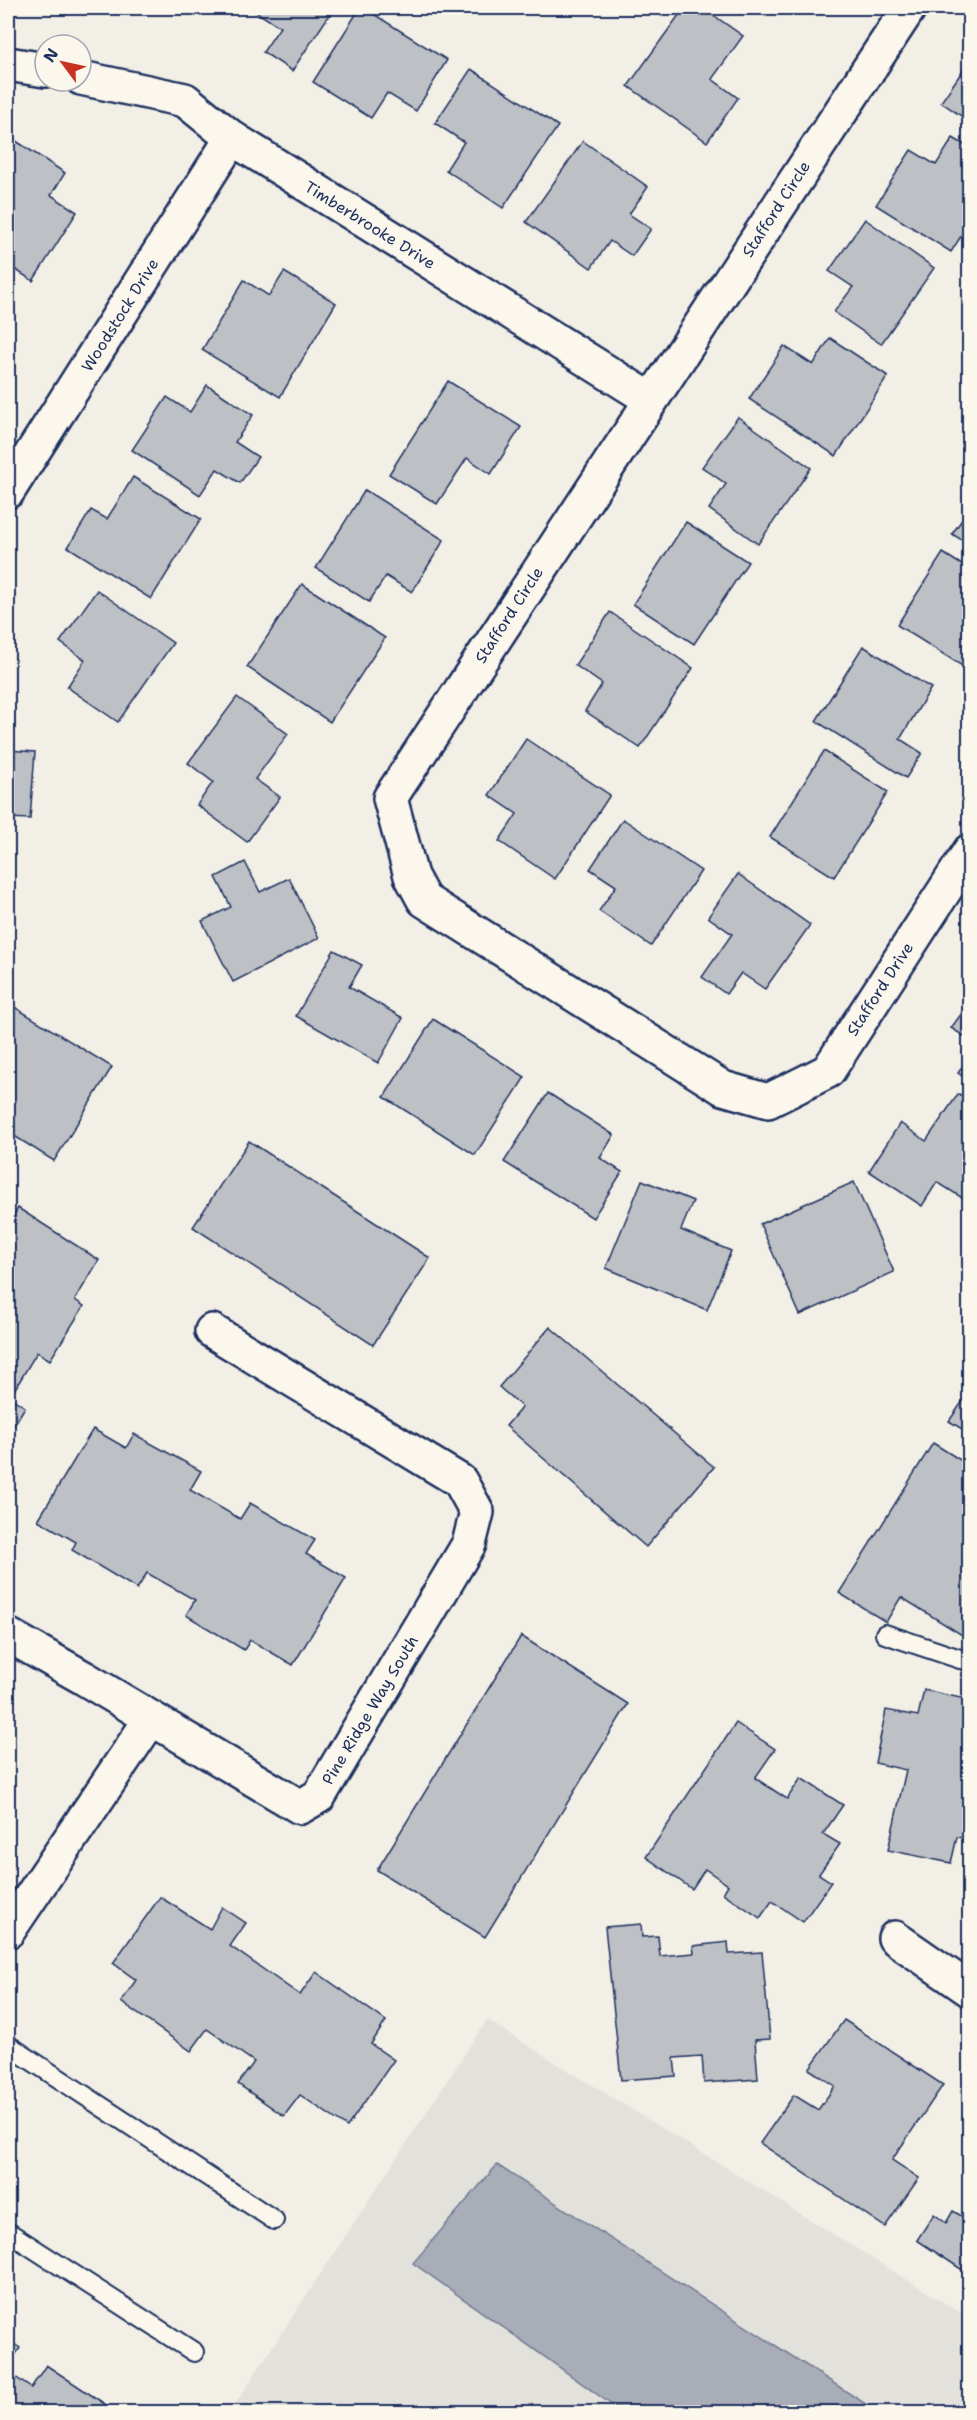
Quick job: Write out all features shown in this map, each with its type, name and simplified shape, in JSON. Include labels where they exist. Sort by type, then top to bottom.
[{"type":"street","name":"Stafford Circle","points":[[768,1101],[723,1088],[424,900],[411,876],[390,798],[909,8]]},
{"type":"street","points":[[8,64],[33,68]]},
{"type":"street","name":"Timberbrooke Drive","points":[[93,81],[185,100],[232,138],[650,399]]},
{"type":"street","name":"Woodstock Drive","points":[[8,491],[232,138]]},
{"type":"street","name":"Stafford Drive","points":[[768,1101],[828,1071],[969,851]]},
{"type":"street","name":"Pine Ridge Way South","points":[[151,1719],[300,1807],[319,1796],[469,1544],[477,1512],[460,1481],[212,1331]]},
{"type":"street","points":[[8,1635],[151,1719],[8,1931]]},
{"type":"street","points":[[895,1938],[969,1990]]},
{"type":"lane","points":[[885,1634],[969,1660]]},
{"type":"lane","points":[[8,2044],[274,2220]]},
{"type":"lane","points":[[8,2232],[194,2352]]},
{"type":"shaded area","points":[[487,2020],[969,2318],[969,2412],[878,2412],[497,2165],[413,2263],[622,2412],[230,2412]]},
{"type":"shaded area","points":[[497,2165],[878,2412],[622,2412],[413,2263]]},
{"type":"building","points":[[250,8],[334,8],[292,71],[263,52],[280,27]]},
{"type":"building","points":[[360,8],[364,8],[447,60],[416,111],[387,93],[371,118],[313,82]]},
{"type":"building","points":[[684,8],[703,8],[743,36],[712,79],[738,98],[707,142],[628,86]]},
{"type":"building","points":[[970,60],[970,122],[941,102]]},
{"type":"building","points":[[471,69],[558,126],[503,208],[446,170],[464,142],[435,123]]},
{"type":"building","points":[[953,138],[970,148],[970,222],[951,252],[876,205],[911,150],[936,165]]},
{"type":"building","points":[[13,139],[65,173],[51,195],[77,212],[33,281],[8,265],[8,146]]},
{"type":"building","points":[[583,141],[648,187],[629,214],[651,229],[632,256],[610,241],[591,268],[526,222]]},
{"type":"building","points":[[865,219],[934,268],[881,344],[834,312],[853,287],[829,271]]},
{"type":"building","points":[[284,272],[336,303],[280,397],[202,350],[244,280],[269,296]]},
{"type":"building","points":[[830,338],[888,376],[836,456],[749,399],[784,346],[813,365]]},
{"type":"building","points":[[448,381],[521,427],[491,474],[467,458],[437,504],[389,474]]},
{"type":"building","points":[[207,385],[253,415],[235,442],[258,457],[240,483],[217,469],[200,495],[132,450],[167,397],[190,412]]},
{"type":"building","points":[[738,417],[811,468],[758,544],[709,509],[726,484],[702,467]]},
{"type":"building","points":[[133,477],[201,519],[151,599],[68,547],[91,510],[107,519]]},
{"type":"building","points":[[365,490],[444,540],[412,592],[386,576],[369,602],[316,568]]},
{"type":"building","points":[[970,508],[970,545],[952,534]]},
{"type":"building","points":[[686,522],[748,562],[694,644],[633,604]]},
{"type":"building","points":[[943,553],[970,570],[970,671],[897,625]]},
{"type":"building","points":[[302,584],[385,638],[330,722],[247,667]]},
{"type":"building","points":[[97,590],[173,643],[118,722],[67,687],[85,660],[60,642]]},
{"type":"building","points":[[610,612],[693,668],[640,748],[585,711],[602,684],[575,665]]},
{"type":"building","points":[[863,646],[931,688],[900,739],[922,753],[906,778],[816,721]]},
{"type":"building","points":[[237,697],[288,734],[255,779],[280,797],[247,842],[197,805],[213,782],[188,763]]},
{"type":"building","points":[[526,739],[610,795],[555,879],[499,841],[517,814],[489,795]]},
{"type":"building","points":[[8,750],[35,752],[30,819],[8,818]]},
{"type":"building","points":[[824,751],[888,792],[834,877],[770,837]]},
{"type":"building","points":[[623,819],[701,871],[651,946],[599,911],[616,886],[590,869]]},
{"type":"building","points":[[245,862],[260,892],[289,878],[319,938],[233,982],[202,921],[231,907],[216,877]]},
{"type":"building","points":[[738,874],[810,925],[765,989],[741,973],[726,994],[702,977],[732,934],[708,917]]},
{"type":"building","points":[[334,950],[362,965],[349,987],[403,1018],[378,1063],[296,1016]]},
{"type":"building","points":[[970,1002],[970,1040],[951,1028]]},
{"type":"building","points":[[8,1003],[112,1067],[54,1161],[8,1132]]},
{"type":"building","points":[[433,1019],[525,1077],[475,1155],[384,1097]]},
{"type":"building","points":[[970,1055],[970,1081],[958,1073]]},
{"type":"building","points":[[548,1093],[614,1135],[600,1158],[622,1172],[593,1218],[504,1162]]},
{"type":"building","points":[[958,1094],[970,1102],[970,1190],[964,1199],[937,1182],[922,1206],[869,1171],[900,1123],[926,1141]]},
{"type":"building","points":[[249,1141],[430,1258],[373,1345],[193,1227]]},
{"type":"building","points":[[642,1180],[693,1201],[681,1230],[731,1251],[707,1310],[606,1268]]},
{"type":"building","points":[[854,1182],[894,1272],[800,1315],[760,1224]]},
{"type":"building","points":[[18,1208],[99,1260],[75,1300],[84,1306],[50,1360],[37,1352],[10,1397],[25,1407],[8,1435],[8,1225]]},
{"type":"building","points":[[550,1327],[714,1467],[646,1547],[506,1426],[522,1407],[499,1387]]},
{"type":"building","points":[[970,1391],[970,1434],[949,1421]]},
{"type":"building","points":[[93,1429],[126,1448],[134,1434],[201,1471],[190,1490],[240,1519],[250,1503],[315,1540],[306,1554],[346,1578],[293,1665],[250,1640],[244,1650],[186,1615],[195,1600],[147,1573],[137,1589],[72,1550],[76,1542],[38,1520]]},
{"type":"building","points":[[933,1443],[970,1466],[970,1489],[964,1497],[970,1501],[970,1640],[901,1597],[886,1622],[839,1593]]},
{"type":"building","points":[[521,1636],[628,1704],[485,1937],[377,1870]]},
{"type":"building","points":[[924,1690],[970,1700],[970,1839],[957,1837],[951,1863],[888,1850],[906,1770],[875,1763],[886,1710],[918,1716]]},
{"type":"building","points":[[736,1723],[775,1749],[755,1778],[787,1799],[801,1778],[843,1805],[823,1834],[840,1844],[819,1874],[831,1882],[803,1922],[772,1901],[760,1918],[723,1893],[728,1885],[705,1869],[692,1889],[646,1857]]},
{"type":"building","points":[[160,1897],[210,1929],[222,1907],[246,1923],[230,1946],[300,1995],[316,1972],[386,2021],[371,2044],[394,2060],[347,2127],[300,2095],[284,2116],[238,2084],[254,2062],[207,2029],[191,2051],[121,2002],[136,1980],[113,1963]]},
{"type":"building","points":[[641,1924],[642,1937],[658,1936],[660,1956],[694,1953],[693,1946],[728,1942],[729,1954],[762,1952],[770,2039],[755,2040],[758,2079],[704,2083],[702,2056],[674,2058],[676,2076],[621,2080],[605,1927]]},
{"type":"building","points":[[844,2020],[943,2085],[892,2160],[919,2178],[885,2227],[760,2143],[794,2095],[818,2110],[835,2086],[809,2069]]},
{"type":"building","points":[[953,2211],[970,2221],[970,2275],[917,2240],[934,2214],[946,2223]]},
{"type":"building","points":[[8,2340],[20,2348],[8,2367]]},
{"type":"building","points":[[46,2365],[117,2412],[8,2412],[8,2372],[31,2388]]}]
